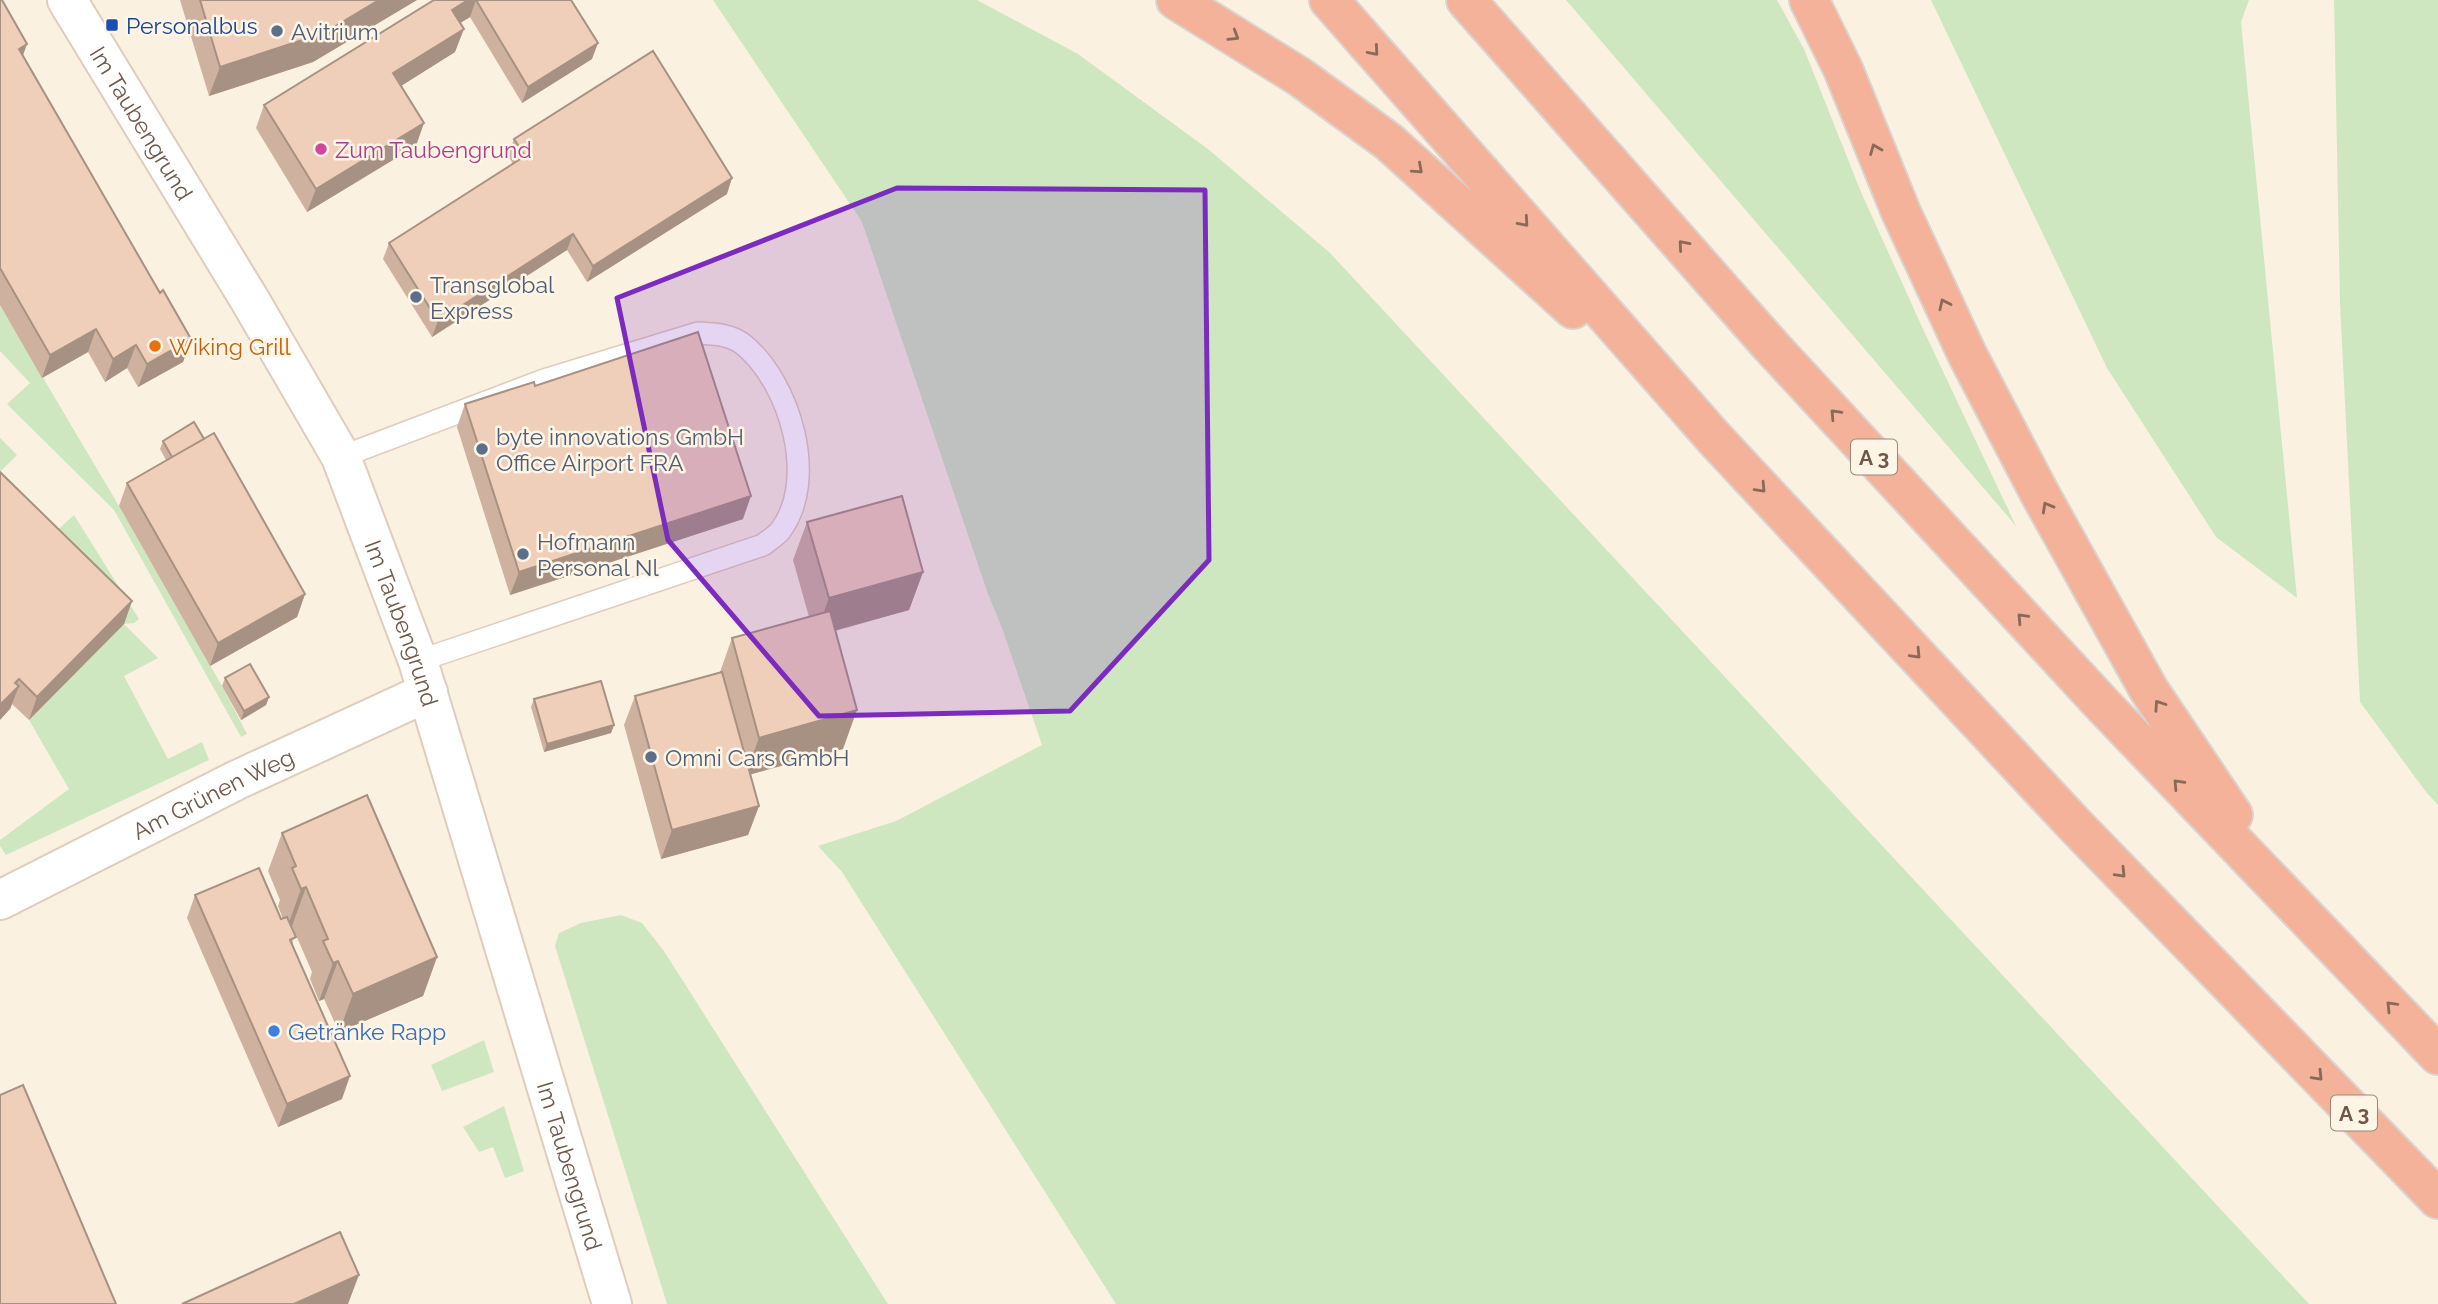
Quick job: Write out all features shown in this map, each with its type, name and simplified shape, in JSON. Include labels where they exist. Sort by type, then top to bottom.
[{"type":"highway","name":"A 3","points":[[1176,0],[1300,78],[1389,142],[1714,438]]},
{"type":"highway","name":"A 3","points":[[1329,0],[1714,438],[2074,824],[2438,1199]]},
{"type":"highway","name":"A 3","points":[[1466,0],[1770,345],[2101,703],[2438,1055]]},
{"type":"highway","points":[[1809,0],[1843,69],[1901,212],[1966,354],[2040,494],[2149,691],[2292,904]]},
{"type":"street","name":"Im Taubengrund","points":[[67,0],[251,302],[341,457],[423,677],[612,1304]]},
{"type":"street","name":"Am Grünen Weg","points":[[0,900],[237,780],[423,677]]},
{"type":"lane","points":[[341,457],[544,380],[698,333],[722,334],[743,344],[767,370],[789,414],[799,472],[796,497],[779,533],[764,545],[423,677]]},
{"type":"highlighted area","points":[[897,188],[1205,190],[1209,560],[1070,711],[819,716],[668,540],[617,298]]},
{"type":"green space","points":[[713,0],[977,0],[1078,54],[1208,149],[1330,253],[2309,1304],[1116,1304],[842,872],[818,846],[896,821],[1042,745],[862,222]]},
{"type":"green space","points":[[1566,0],[1777,0],[1804,49],[1861,192],[2016,526]]},
{"type":"green space","points":[[1931,0],[2249,0],[2241,22],[2297,598],[2216,537],[2107,368]]},
{"type":"green space","points":[[2334,0],[2438,0],[2438,805],[2360,702],[2340,304]]},
{"type":"green space","points":[[0,305],[119,506],[247,734],[241,737],[114,510],[7,404],[30,383],[0,351]]},
{"type":"green space","points":[[0,438],[17,455],[0,472]]},
{"type":"green space","points":[[74,515],[139,619],[134,623],[124,624],[158,658],[124,676],[168,759],[202,742],[209,760],[6,855],[0,846],[0,840],[69,789],[29,720],[123,624],[42,544]]},
{"type":"green space","points":[[621,915],[642,923],[664,951],[888,1304],[667,1304],[555,946],[559,933],[581,923]]},
{"type":"green space","points":[[484,1040],[494,1072],[442,1091],[431,1065]]},
{"type":"green space","points":[[504,1106],[524,1171],[505,1178],[493,1147],[479,1152],[463,1127]]},
{"type":"building","points":[[0,0],[27,44],[19,49],[160,293],[163,290],[191,339],[147,364],[136,345],[113,359],[96,329],[50,355],[0,268]]},
{"type":"building","points":[[200,0],[379,0],[324,33],[220,67]]},
{"type":"building","points":[[434,0],[468,0],[452,10],[464,29],[393,73],[424,123],[316,189],[264,105]]},
{"type":"building","points":[[476,0],[571,0],[598,43],[528,87]]},
{"type":"building","points":[[653,51],[732,178],[593,266],[573,234],[438,321],[389,243],[525,156],[514,139]]},
{"type":"building","points":[[698,332],[751,496],[519,572],[465,404],[534,382],[535,386]]},
{"type":"building","points":[[194,422],[204,439],[172,457],[163,441]]},
{"type":"building","points":[[214,433],[305,594],[218,643],[127,483]]},
{"type":"building","points":[[0,472],[132,601],[37,697],[19,679],[15,683],[19,686],[0,705]]},
{"type":"building","points":[[902,496],[923,572],[829,598],[807,522]]},
{"type":"building","points":[[830,611],[857,710],[759,738],[732,638]]},
{"type":"building","points":[[250,664],[269,697],[244,711],[225,678]]},
{"type":"building","points":[[722,672],[759,806],[672,830],[635,696]]},
{"type":"building","points":[[601,681],[614,725],[547,744],[534,699]]},
{"type":"building","points":[[367,795],[437,957],[353,994],[338,961],[333,963],[323,941],[328,939],[306,887],[301,889],[292,868],[296,866],[282,833]]},
{"type":"building","name":"Getränke Rapp","points":[[259,868],[281,919],[287,917],[296,937],[290,940],[350,1076],[287,1104],[195,895]]},
{"type":"building","points":[[23,1085],[116,1304],[0,1304],[0,1095]]},
{"type":"building","points":[[340,1232],[359,1275],[294,1304],[182,1304]]},
{"type":"place","name":"Personalbus","points":[[112,25]]},
{"type":"place","name":"Avitrium","points":[[277,31]]},
{"type":"place","name":"Zum Taubengrund","points":[[321,149]]},
{"type":"place","name":"Transglobal Express","points":[[416,297]]},
{"type":"place","name":"Wiking Grill","points":[[155,346]]},
{"type":"place","name":"byte innovations GmbH Office Airport FRA","points":[[482,449]]},
{"type":"place","name":"Hofmann Personal Nl","points":[[523,554]]},
{"type":"place","name":"Omni Cars GmbH","points":[[651,757]]},
{"type":"place","name":"Getränke Rapp","points":[[274,1031]]}]
